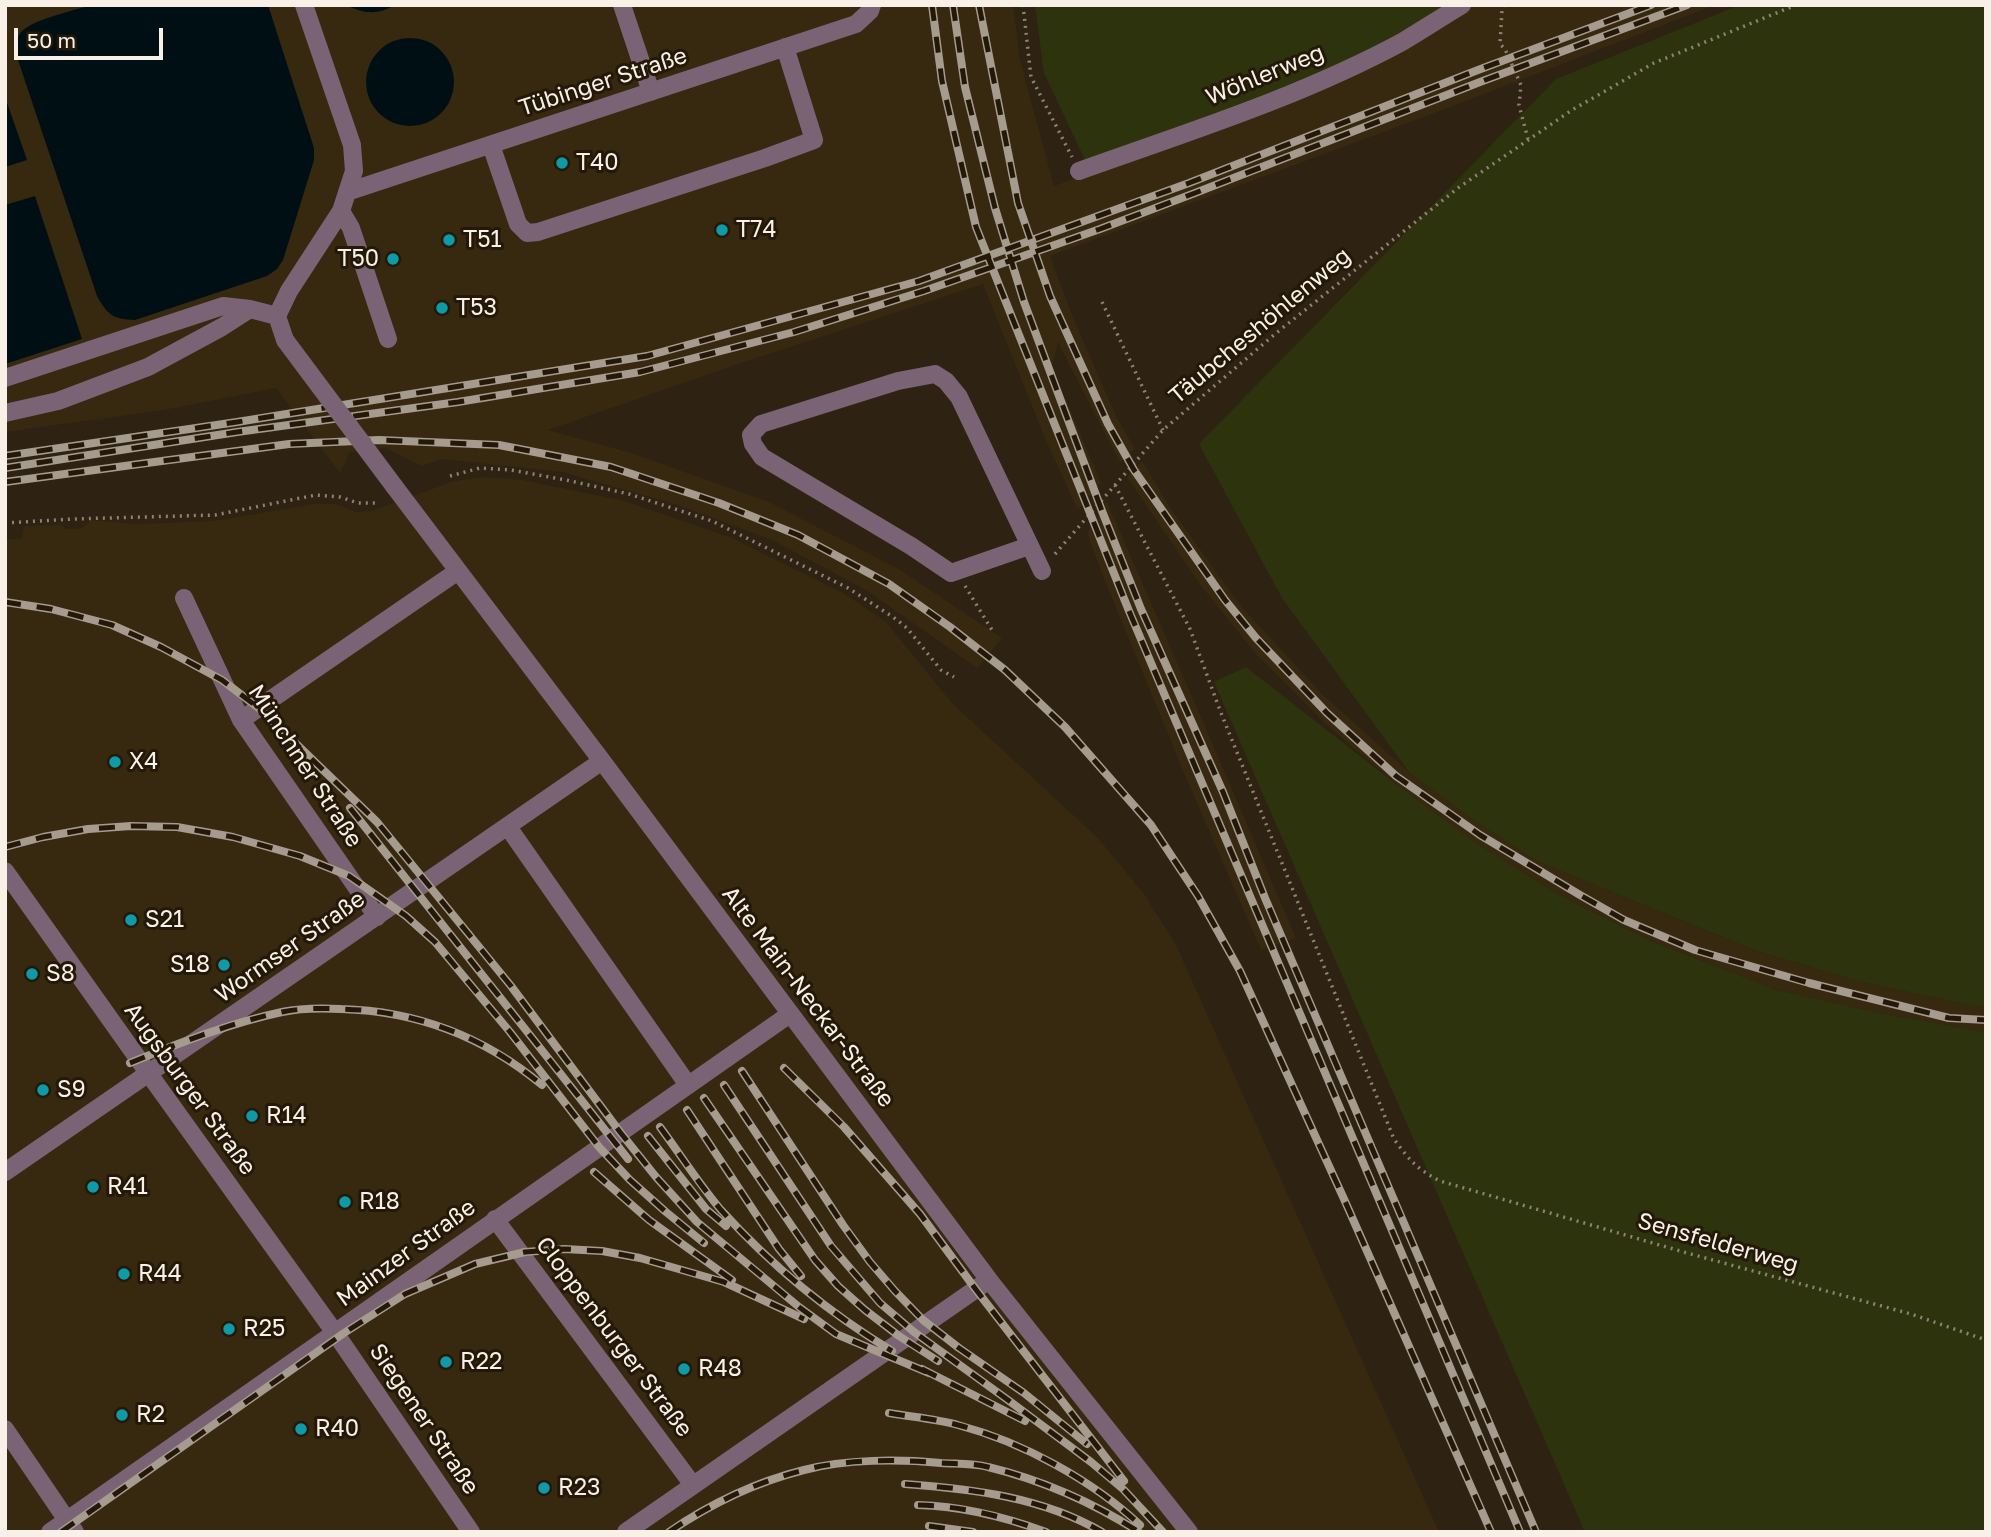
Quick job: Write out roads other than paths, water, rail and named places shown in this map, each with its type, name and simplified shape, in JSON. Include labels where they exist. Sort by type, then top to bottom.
[{"type":"street","points":[[5,378],[223,306],[277,316],[289,291],[341,211],[354,170],[352,145],[304,5]]},
{"type":"street","points":[[622,5],[651,92]]},
{"type":"street","name":"Wöhlerweg","points":[[1079,171],[1314,84],[1402,42],[1461,5]]},
{"type":"street","name":"Tübinger Straße","points":[[347,192],[856,24],[871,8]]},
{"type":"street","points":[[491,145],[518,224],[527,233],[538,232],[765,158],[814,140],[785,47]]},
{"type":"street","points":[[341,211],[351,228],[388,339]]},
{"type":"street","points":[[5,412],[58,401],[148,367],[250,309]]},
{"type":"street","name":"Alte Main-Neckar-Straße","points":[[277,316],[285,340],[989,1280],[1189,1532]]},
{"type":"street","points":[[1029,546],[951,573],[762,457],[753,444],[751,435],[761,425],[898,381],[935,374],[946,381],[959,397],[1042,571]]},
{"type":"street","points":[[241,720],[458,571]]},
{"type":"street","name":"Münchner Straße","points":[[184,598],[241,720],[377,917]]},
{"type":"street","name":"Wormser Straße","points":[[5,1172],[602,761]]},
{"type":"street","points":[[508,827],[688,1085]]},
{"type":"street","name":"Augsburger Straße","points":[[5,871],[336,1334]]},
{"type":"street","name":"Mainzer Straße","points":[[50,1532],[71,1526],[495,1219],[790,1014]]},
{"type":"street","name":"Cloppenburger Straße","points":[[495,1219],[693,1485]]},
{"type":"street","points":[[626,1532],[989,1280]]},
{"type":"street","name":"Siegener Straße","points":[[336,1334],[471,1532]]},
{"type":"street","points":[[5,1429],[71,1526]]},
{"type":"railway","points":[[932,5],[942,81],[976,227],[1129,611],[1520,1532]]},
{"type":"railway","points":[[953,5],[965,87],[995,208],[1024,302],[1102,511],[1141,609],[1223,792],[1265,898],[1536,1532]]},
{"type":"railway","points":[[979,5],[1018,203],[1050,296],[1108,424],[1134,470],[1225,600],[1256,638],[1327,713],[1396,776],[1480,835],[1624,920],[1695,950],[1809,983],[1949,1018],[1986,1020]]},
{"type":"railway","points":[[5,456],[237,422],[647,356],[919,281],[1189,183],[1651,5]]},
{"type":"railway","points":[[5,468],[237,432],[458,402],[640,372],[794,332],[924,291],[1100,229],[1687,5]]},
{"type":"railway","points":[[5,482],[289,444],[379,440],[499,445],[611,467],[719,503],[798,535],[889,584],[950,627],[1005,670],[1065,727],[1151,825],[1198,896],[1240,971],[1491,1532]]},
{"type":"railway","points":[[5,602],[51,609],[112,625],[161,647],[222,680],[260,709],[377,822],[511,986],[620,1132],[697,1222],[799,1307],[836,1334],[929,1373]]},
{"type":"railway","points":[[350,808],[628,1159]]},
{"type":"railway","points":[[5,847],[88,829],[177,827],[233,837],[300,856],[349,876],[406,916],[435,942],[510,1032],[599,1147],[630,1180],[704,1243]]},
{"type":"railway","points":[[130,1063],[205,1034],[282,1012],[319,1008],[341,1009],[396,1015],[448,1029],[496,1053],[542,1085]]},
{"type":"railway","points":[[784,1068],[844,1127],[920,1214],[1124,1481]]},
{"type":"railway","points":[[742,1071],[843,1225],[895,1291],[923,1320],[1024,1393],[1087,1444]]},
{"type":"railway","points":[[724,1085],[831,1246],[880,1303],[914,1332],[1091,1462],[1123,1489],[1163,1532]]},
{"type":"railway","points":[[704,1098],[815,1260],[838,1286],[899,1336],[938,1361]]},
{"type":"railway","points":[[687,1110],[779,1249],[801,1276]]},
{"type":"railway","points":[[660,1127],[713,1200],[740,1230],[801,1287],[892,1351]]},
{"type":"railway","points":[[648,1136],[706,1209],[726,1226]]},
{"type":"railway","points":[[594,1172],[649,1220],[732,1280]]},
{"type":"railway","points":[[61,1532],[344,1333],[405,1294],[475,1264],[525,1252],[564,1249],[602,1251],[640,1258],[724,1282],[804,1319]]},
{"type":"railway","points":[[922,1369],[1025,1421]]},
{"type":"railway","points":[[889,1413],[958,1425],[1007,1441],[1078,1478],[1140,1525]]},
{"type":"railway","points":[[669,1532],[734,1495],[786,1475],[820,1466],[890,1461],[976,1465],[1008,1472],[1066,1493],[1139,1532]]},
{"type":"railway","points":[[905,1484],[981,1492],[1031,1503],[1055,1510],[1102,1532]]},
{"type":"railway","points":[[918,1505],[984,1513],[1046,1532]]},
{"type":"railway","points":[[929,1526],[973,1532]]},
{"type":"place","name":"T40","points":[[562,163]]},
{"type":"place","name":"T74","points":[[722,230]]},
{"type":"place","name":"T51","points":[[449,240]]},
{"type":"place","name":"T50","points":[[393,259]]},
{"type":"place","name":"T53","points":[[442,308]]},
{"type":"place","name":"X4","points":[[115,762]]},
{"type":"place","name":"S21","points":[[131,920]]},
{"type":"place","name":"S18","points":[[224,965]]},
{"type":"place","name":"S8","points":[[32,974]]},
{"type":"place","name":"S9","points":[[43,1090]]},
{"type":"place","name":"R14","points":[[252,1116]]},
{"type":"place","name":"R41","points":[[93,1187]]},
{"type":"place","name":"R18","points":[[345,1202]]},
{"type":"place","name":"R44","points":[[124,1274]]},
{"type":"place","name":"R25","points":[[229,1329]]},
{"type":"place","name":"R22","points":[[446,1362]]},
{"type":"place","name":"R48","points":[[684,1369]]},
{"type":"place","name":"R2","points":[[122,1415]]},
{"type":"place","name":"R40","points":[[301,1429]]},
{"type":"place","name":"R23","points":[[544,1488]]}]
